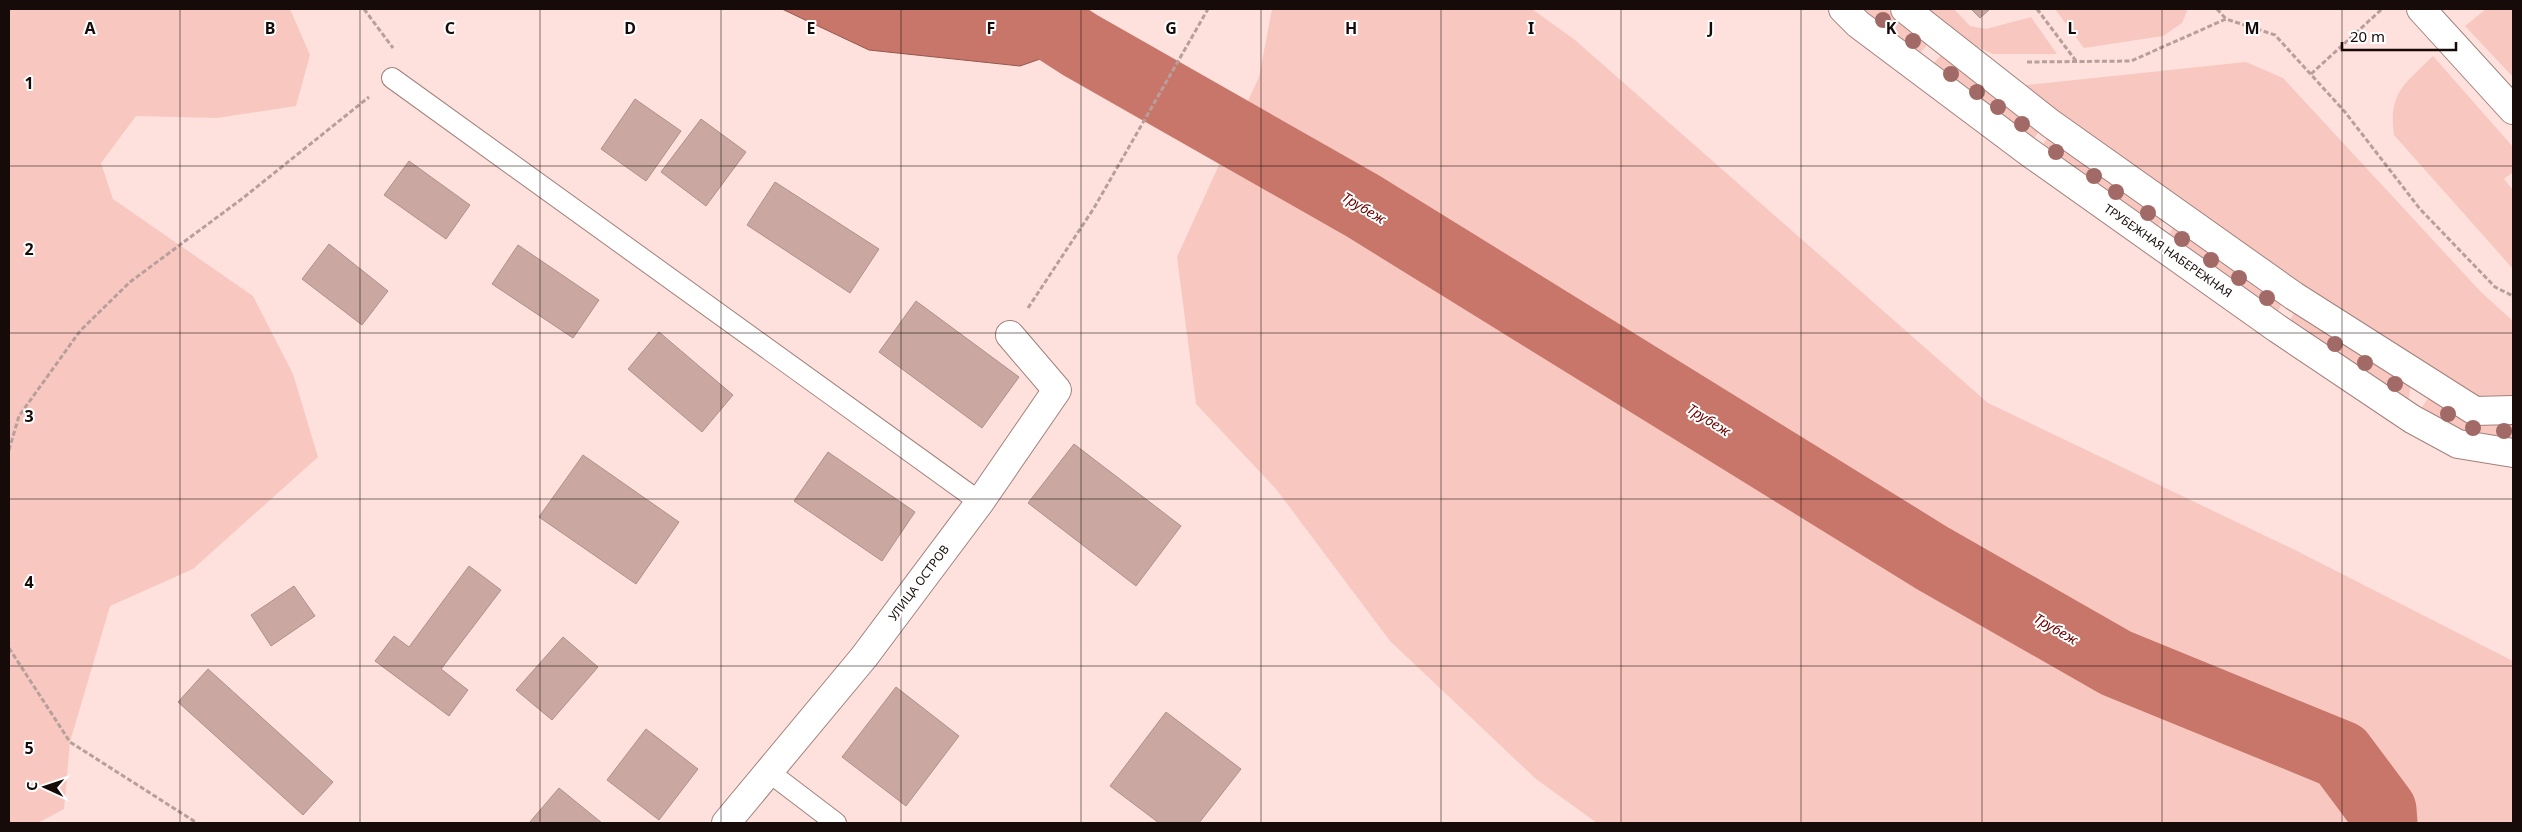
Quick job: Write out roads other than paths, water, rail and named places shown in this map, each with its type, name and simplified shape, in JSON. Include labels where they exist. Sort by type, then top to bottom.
[{"type":"street","name":"ТРУБЕЖНАЯ НАБЕРЕЖНАЯ","points":[[1843,9],[1858,24],[2030,153],[2278,329],[2412,418],[2458,444],[2513,453]]},
{"type":"street","points":[[1905,9],[2050,123],[2294,296],[2475,411],[2513,410]]},
{"type":"street","points":[[2421,9],[2513,110]]},
{"type":"street","name":"УЛИЦА ОСТРОВ","points":[[726,823],[864,657],[980,502],[1056,390],[1010,335]]},
{"type":"lane","points":[[392,78],[980,502]]},
{"type":"lane","points":[[769,772],[836,823]]},
{"type":"waterway","name":"Трубеж","points":[[1024,9],[1080,45],[1363,206],[1932,558],[2116,663],[2341,755],[2382,810],[2383,823]]}]
